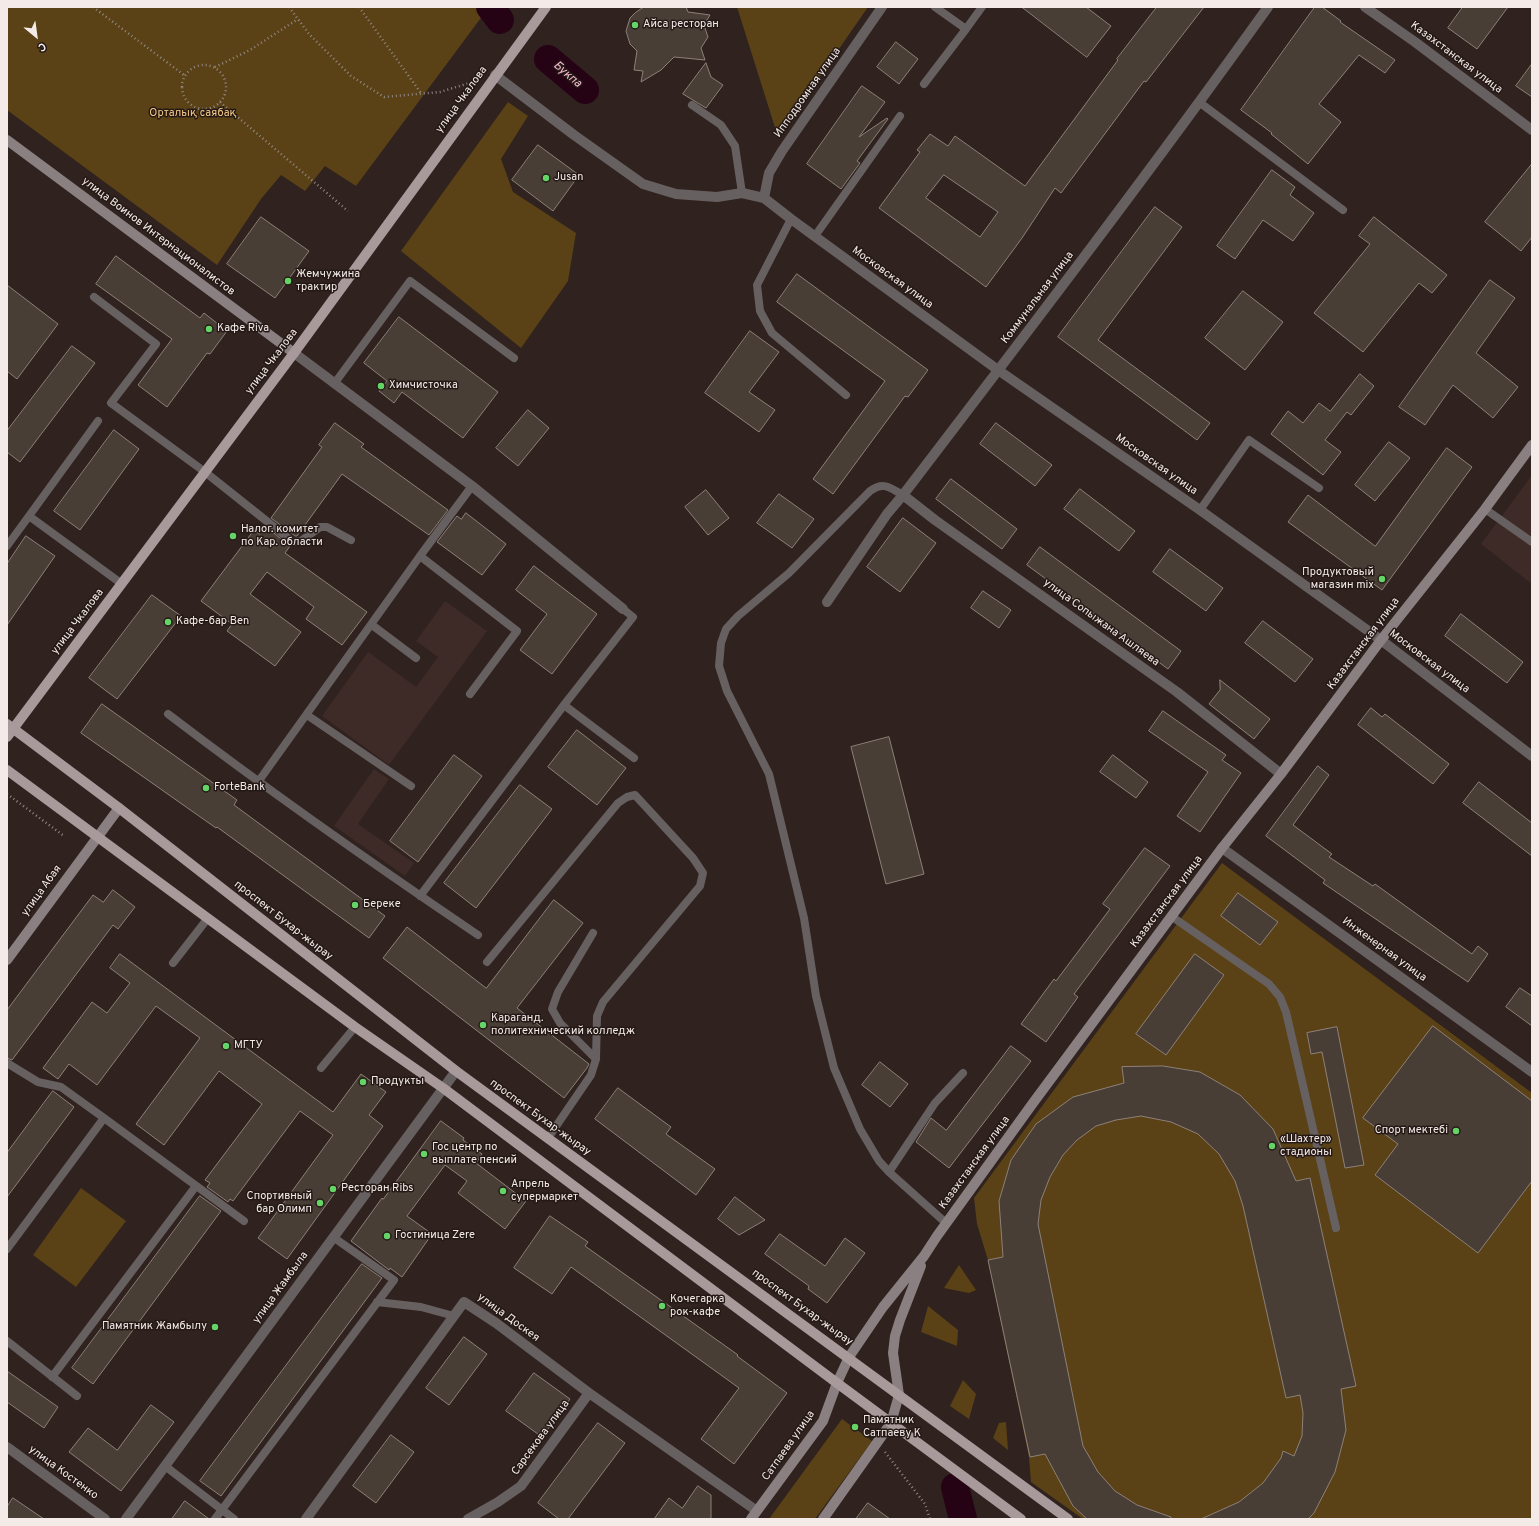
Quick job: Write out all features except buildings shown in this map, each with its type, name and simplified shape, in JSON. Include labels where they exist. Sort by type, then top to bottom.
[{"type":"main road","name":"улица Чкалова","points":[[9,730],[122,584],[294,353],[494,75],[546,7]]},
{"type":"main road","name":"улица Воинов Интернационалистов","points":[[7,140],[294,353]]},
{"type":"main road","name":"Казахстанская улица","points":[[837,1383],[848,1357],[883,1307],[924,1256],[946,1223],[1171,916],[1222,848],[1281,774],[1381,640],[1485,509],[1532,445]]},
{"type":"main road","name":"проспект Бухар-жырау","points":[[9,730],[119,808],[456,1071],[1068,1519]]},
{"type":"main road","points":[[7,770],[355,1027],[443,1088],[1021,1519]]},
{"type":"main road","name":"улица Абая","points":[[7,960],[119,808]]},
{"type":"main road","points":[[823,1519],[891,1423],[899,1395],[893,1353],[896,1336],[900,1320],[924,1256]]},
{"type":"main road","name":"Сатпаева улица","points":[[754,1515],[823,1421],[837,1383]]},
{"type":"street","name":"Ипподромная улица","points":[[764,198],[770,174],[782,151],[882,7]]},
{"type":"street","name":"Коммунальная улица","points":[[827,602],[887,514],[998,370],[1199,102],[1268,7]]},
{"type":"street","name":"Казахстанская улица","points":[[1365,7],[1415,42],[1532,130]]},
{"type":"street","points":[[494,75],[643,184],[676,194],[717,197],[742,193],[764,198]]},
{"type":"street","name":"Московская улица","points":[[764,198],[998,370],[1200,510],[1381,640],[1532,756]]},
{"type":"street","points":[[294,353],[472,486],[623,609]]},
{"type":"street","name":"улица Сопыжана Ашляева","points":[[903,495],[935,520],[1177,692],[1281,774]]},
{"type":"street","name":"Инженерная улица","points":[[1222,848],[1532,1072]]},
{"type":"street","name":"улица Жамбыла","points":[[126,1519],[456,1071]]},
{"type":"street","name":"улица Доскея","points":[[306,1519],[464,1302],[496,1323],[754,1515]]},
{"type":"street","name":"Сарсекова улица","points":[[468,1519],[498,1502],[521,1486],[589,1393]]},
{"type":"street","name":"улица Костенко","points":[[7,1447],[105,1519]]},
{"type":"lane","points":[[935,7],[966,29]]},
{"type":"lane","points":[[924,84],[982,7]]},
{"type":"lane","points":[[1199,102],[1343,210]]},
{"type":"lane","points":[[692,105],[721,125],[735,146],[742,193]]},
{"type":"lane","points":[[814,236],[900,116]]},
{"type":"lane","points":[[791,219],[757,285],[760,311],[772,333],[846,395]]},
{"type":"lane","points":[[334,384],[410,281],[514,358]]},
{"type":"lane","points":[[94,297],[156,344],[111,403],[205,472],[294,542],[301,542],[320,527],[327,527],[351,540]]},
{"type":"lane","points":[[7,546],[98,421]]},
{"type":"lane","points":[[1200,510],[1249,440],[1319,488]]},
{"type":"lane","points":[[903,495],[885,485],[877,486],[870,490],[789,573],[738,616],[726,630],[721,643],[719,666],[727,691],[769,774],[804,918],[816,996],[834,1068],[860,1129],[879,1161],[889,1172],[946,1223]]},
{"type":"lane","points":[[258,782],[472,486]]},
{"type":"lane","points":[[1485,509],[1532,542]]},
{"type":"lane","points":[[29,516],[122,584]]},
{"type":"lane","points":[[420,556],[517,631],[470,694]]},
{"type":"lane","points":[[420,896],[564,705],[634,617],[623,609]]},
{"type":"lane","points":[[372,624],[416,658]]},
{"type":"lane","points":[[564,705],[634,758]]},
{"type":"lane","points":[[168,714],[258,782],[478,935]]},
{"type":"lane","points":[[307,715],[411,786]]},
{"type":"lane","points":[[487,962],[618,803],[627,797],[635,795],[692,858],[703,873],[700,886],[603,1002],[597,1016],[596,1059],[591,1075],[548,1138]]},
{"type":"lane","points":[[1171,916],[1269,984],[1280,997],[1286,1012],[1336,1228]]},
{"type":"lane","points":[[173,963],[208,918]]},
{"type":"lane","points":[[593,933],[558,992],[552,1009],[560,1022],[596,1059]]},
{"type":"lane","points":[[322,1068],[355,1027]]},
{"type":"lane","points":[[7,1064],[38,1082],[61,1087],[244,1221]]},
{"type":"lane","points":[[889,1172],[935,1102],[963,1073]]},
{"type":"lane","points":[[7,1249],[104,1118]]},
{"type":"lane","points":[[52,1377],[196,1186]]},
{"type":"lane","points":[[215,1519],[394,1280],[334,1236]]},
{"type":"lane","points":[[378,1302],[421,1307],[454,1316]]},
{"type":"lane","points":[[7,1341],[77,1396]]},
{"type":"lane","points":[[165,1466],[234,1519]]},
{"type":"path","points":[[93,7],[184,75]]},
{"type":"path","points":[[289,7],[309,34],[351,76],[384,97],[440,92],[494,75]]},
{"type":"path","points":[[359,7],[421,93]]},
{"type":"path","points":[[216,67],[250,50],[298,19]]},
{"type":"path","points":[[204,64],[216,67],[224,76],[227,87],[223,99],[215,107],[203,110],[192,106],[184,98],[181,86],[184,75],[192,67],[204,64]]},
{"type":"path","points":[[220,102],[348,211]]},
{"type":"path","points":[[7,794],[64,836]]},
{"type":"path","points":[[878,1442],[925,1504],[930,1519]]},
{"type":"shaded area","points":[[1532,475],[1532,584],[1481,544]]},
{"type":"shaded area","points":[[445,601],[487,631],[389,765],[322,716],[368,652],[416,687],[438,657],[416,641]]},
{"type":"shaded area","points":[[374,769],[389,779],[358,824],[414,863],[405,876],[334,826]]},
{"type":"green space","name":"Орталық саябақ","points":[[7,7],[489,7],[356,186],[325,166],[305,191],[281,175],[261,199],[217,265],[7,110]]},
{"type":"green space","points":[[737,7],[868,7],[778,137]]},
{"type":"green space","points":[[508,102],[528,116],[501,159],[513,192],[576,233],[568,281],[521,348],[401,251]]},
{"type":"green space","name":"«Шахтер» стадионы","points":[[1222,863],[1532,1093],[1532,1519],[1083,1519],[1031,1482],[1029,1457],[988,1260],[977,1224],[974,1198]]},
{"type":"green space","points":[[81,1188],[126,1221],[76,1287],[33,1255]]},
{"type":"green space","points":[[959,1265],[976,1290],[969,1293],[944,1288]]},
{"type":"green space","points":[[928,1306],[958,1330],[957,1346],[921,1332]]},
{"type":"green space","points":[[963,1380],[976,1394],[969,1419],[950,1406]]},
{"type":"green space","points":[[842,1419],[872,1441],[815,1519],[769,1519]]},
{"type":"green space","points":[[1006,1422],[1008,1450],[993,1438],[999,1423]]},
{"type":"waterway","name":"Букпа","points":[[490,7],[500,20]]},
{"type":"waterway","name":"Букпа","points":[[548,59],[585,90]]},
{"type":"waterway","points":[[955,1487],[963,1519]]},
{"type":"place","name":"Айса ресторан","points":[[635,25]]},
{"type":"place","name":"Jusan","points":[[546,178]]},
{"type":"place","name":"Жемчужина трактир","points":[[288,281]]},
{"type":"place","name":"Кафе Riva","points":[[209,329]]},
{"type":"place","name":"Химчисточка","points":[[381,386]]},
{"type":"place","name":"Налог. комитет по Кар. области","points":[[233,536]]},
{"type":"place","name":"Продуктовый магазин mix","points":[[1382,579]]},
{"type":"place","name":"Кафе-бар Ben","points":[[168,622]]},
{"type":"place","name":"ForteBank","points":[[206,788]]},
{"type":"place","name":"Береке","points":[[355,905]]},
{"type":"place","name":"Караганд. политехнический колледж","points":[[483,1025]]},
{"type":"place","name":"МГТУ","points":[[226,1046]]},
{"type":"place","name":"Продукты","points":[[363,1082]]},
{"type":"place","name":"Спорт мектебі","points":[[1456,1131]]},
{"type":"place","name":"«Шахтер» стадионы","points":[[1272,1146]]},
{"type":"place","name":"Гос центр по выплате пенсий","points":[[424,1154]]},
{"type":"place","name":"Ресторан Ribs","points":[[333,1189]]},
{"type":"place","name":"Апрель супермаркет","points":[[503,1191]]},
{"type":"place","name":"Спортивный бар Олимп","points":[[320,1203]]},
{"type":"place","name":"Гостиница Zere","points":[[387,1236]]},
{"type":"place","name":"Кочегарка рок-кафе","points":[[662,1306]]},
{"type":"place","name":"Памятник Жамбылу","points":[[215,1327]]},
{"type":"place","name":"Памятник Сатпаеву К","points":[[855,1427]]}]
